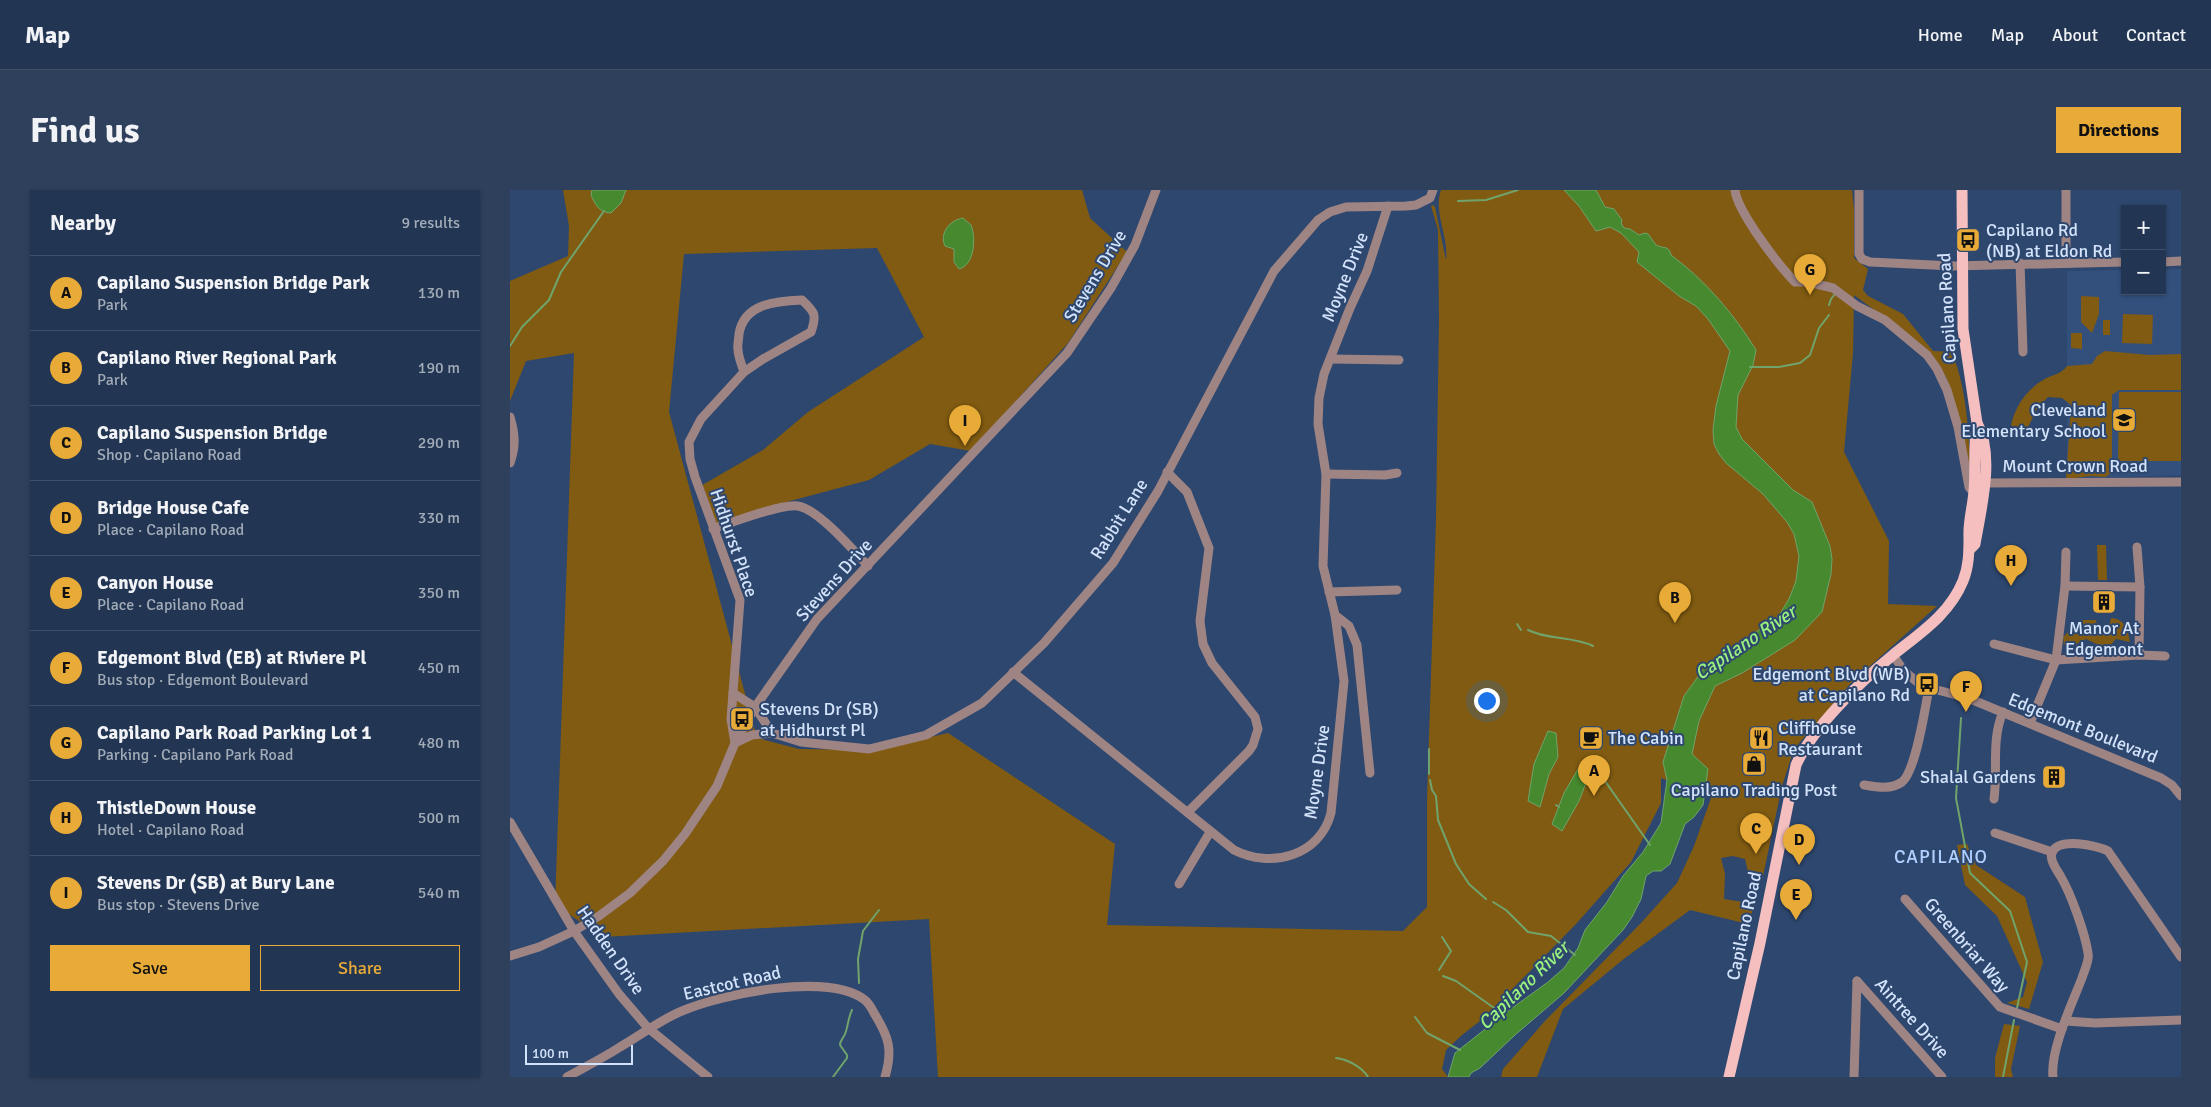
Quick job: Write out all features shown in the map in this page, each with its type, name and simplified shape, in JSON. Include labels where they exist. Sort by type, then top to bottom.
[{"type":"main road","name":"Capilano Road","points":[[1729,1077],[1760,943],[1796,765],[1802,753],[1824,724],[1864,680],[1935,622],[1949,606],[1962,582],[1970,549],[1968,536],[1974,493],[1977,423],[1965,352],[1962,190]]},
{"type":"main road","name":"Capilano Road","points":[[1970,549],[1975,544],[1985,483],[1982,433],[1977,423]]},
{"type":"main road","points":[[1975,451],[1981,465],[1980,476],[1985,483]]},
{"type":"main road","points":[[1974,493],[1977,504],[1974,523],[1977,531]]},
{"type":"street","name":"Stevens Drive","points":[[510,956],[540,947],[574,931],[630,893],[663,861],[685,834],[717,786],[735,743],[755,706],[817,619],[1067,353],[1111,288],[1135,245],[1156,190]]},
{"type":"street","name":"Rabbit Lane","points":[[772,733],[801,742],[870,749],[926,735],[982,703],[1044,643],[1113,563],[1167,472],[1274,271],[1318,220],[1330,212],[1346,207],[1416,205],[1430,198],[1433,190]]},
{"type":"street","points":[[1735,190],[1740,207],[1772,256],[1795,282],[1808,282],[1833,288],[1857,306],[1885,320],[1927,355],[1937,369],[1947,390],[1958,427],[1969,487],[1974,493]]},
{"type":"street","points":[[1858,190],[1858,254],[1862,259],[1876,263],[1962,266],[2020,263],[2121,262]]},
{"type":"street","points":[[2066,190],[2066,263]]},
{"type":"street","name":"Moyne Drive","points":[[1013,672],[1147,782],[1188,812],[1210,832],[1243,855],[1268,860],[1298,853],[1314,843],[1325,830],[1331,814],[1344,681],[1335,615],[1323,566],[1326,474],[1320,435],[1319,408],[1324,374],[1367,271],[1388,206]]},
{"type":"street","points":[[2166,262],[2181,261]]},
{"type":"street","points":[[2020,263],[2023,352]]},
{"type":"street","name":"Hidhurst Place","points":[[735,743],[731,719],[740,600],[694,477],[690,459],[690,442],[701,419],[744,372],[810,332],[815,320],[813,310],[802,300],[781,300],[760,306],[747,316],[741,326],[737,348],[744,372]]},
{"type":"street","points":[[1330,359],[1399,360]]},
{"type":"street","points":[[510,417],[514,432],[515,448],[510,463]]},
{"type":"street","points":[[1167,472],[1187,492],[1209,548],[1200,621],[1203,644],[1212,663],[1255,716],[1258,729],[1249,751],[1188,812]]},
{"type":"street","points":[[1326,474],[1385,475],[1397,473]]},
{"type":"street","name":"Mount Crown Road","points":[[1974,493],[1985,483],[2181,482]]},
{"type":"street","points":[[713,529],[770,510],[798,505],[814,512],[868,566]]},
{"type":"street","points":[[2137,547],[2140,587],[2139,655]]},
{"type":"street","points":[[2030,723],[2056,660],[2065,586],[2066,552]]},
{"type":"street","points":[[2065,586],[2140,587]]},
{"type":"street","points":[[1329,592],[1397,590]]},
{"type":"street","name":"Moyne Drive","points":[[1335,615],[1349,626],[1356,645],[1370,774]]},
{"type":"street","points":[[1994,644],[2056,660],[2139,655],[2165,656]]},
{"type":"street","name":"Edgemont Boulevard","points":[[1893,655],[1912,679],[1929,688],[1968,698],[2161,778],[2172,785],[2181,796]]},
{"type":"street","points":[[1864,785],[1888,787],[1902,782],[1911,771],[1929,688]]},
{"type":"street","points":[[734,693],[755,706],[772,733],[752,735],[735,743]]},
{"type":"street","points":[[1994,799],[1996,734],[2003,712]]},
{"type":"street","name":"Hadden Drive","points":[[510,822],[574,931],[618,994],[648,1028],[708,1077]]},
{"type":"street","points":[[1179,884],[1210,832]]},
{"type":"street","points":[[1995,832],[2054,849],[2064,844],[2096,845],[2108,850],[2181,957]]},
{"type":"street","points":[[2054,849],[2051,859],[2068,888],[2089,954],[2054,1060],[2054,1077]]},
{"type":"street","name":"Greenbriar Way","points":[[1906,899],[2000,1008],[2064,1025],[2181,1020]]},
{"type":"street","name":"Aintree Drive","points":[[1854,1077],[1857,981],[1942,1077]]},
{"type":"street","name":"Eastcot Road","points":[[567,1077],[621,1047],[648,1028],[683,1010],[715,1000],[778,987],[804,986],[845,990],[866,1001],[883,1028],[891,1057],[885,1077]]},
{"type":"shaded area","points":[[563,190],[1082,190],[1090,218],[1127,252],[1068,343],[971,451],[930,444],[869,480],[760,509],[715,526],[697,488],[763,450],[808,412],[924,337],[877,248],[684,254],[669,412],[757,738],[799,749],[875,750],[948,733],[1115,844],[1107,925],[1403,931],[1427,907],[1427,799],[1436,519],[1439,319],[1438,230],[1431,206],[1435,207],[1446,260],[1439,207],[1441,190],[1852,190],[1854,258],[1868,269],[1863,290],[1868,296],[1903,314],[1933,351],[1952,352],[1964,394],[1968,424],[1970,468],[1952,393],[1946,377],[1939,367],[1888,320],[1854,295],[1853,353],[1844,452],[1889,541],[1888,604],[1937,606],[1851,683],[1794,749],[1782,786],[1763,876],[1748,872],[1745,859],[1733,856],[1721,858],[1725,874],[1724,899],[1755,904],[1748,924],[1690,910],[1625,958],[1563,1009],[1537,1077],[1501,1077],[1503,1069],[1544,1022],[1641,923],[1677,883],[1694,846],[1711,798],[1661,778],[1661,803],[1631,862],[1576,924],[1484,1018],[1446,1050],[1442,1069],[1448,1077],[938,1077],[929,919],[603,937],[555,905],[574,353],[526,361],[510,401],[510,281],[568,256],[569,226]]},
{"type":"shaded area","name":"Cleveland Elementary School","points":[[2181,269],[2181,475],[2067,479],[2067,271],[2121,270],[2121,295],[2166,295],[2166,270]]},
{"type":"shaded area","points":[[2081,296],[2099,297],[2099,314],[2092,333],[2081,322]]},
{"type":"shaded area","points":[[2123,314],[2153,315],[2152,344],[2122,343]]},
{"type":"shaded area","points":[[2103,320],[2110,320],[2110,335],[2103,335]]},
{"type":"shaded area","points":[[2071,333],[2082,333],[2082,349],[2071,348]]},
{"type":"shaded area","points":[[2105,351],[2150,355],[2181,354],[2181,390],[2119,390],[2112,395],[2112,473],[2105,477],[2091,476],[2066,479],[2071,405],[2062,398],[2048,397],[2037,409],[2026,431],[2018,431],[2011,425],[2013,418],[2018,405],[2037,384],[2062,371],[2067,366],[2092,364],[2097,356]]},
{"type":"shaded area","points":[[2119,392],[2181,392],[2181,461],[2118,461]]},
{"type":"shaded area","points":[[2097,545],[2106,545],[2107,580],[2098,580]]},
{"type":"shaded area","points":[[2111,618],[2120,620],[2123,623],[2127,629],[2130,642],[2116,639],[2107,649],[2086,639],[2070,647],[2064,645],[2063,637],[2081,620],[2096,620],[2097,626],[2109,628]]},
{"type":"shaded area","points":[[1967,844],[1976,865],[2025,897],[2043,962],[2029,1009],[2007,1003],[2023,997],[2027,982],[1997,916],[1965,885],[1957,845]]},
{"type":"shaded area","points":[[2004,1024],[2020,1026],[2011,1069],[2013,1077],[1995,1077],[1995,1058]]},
{"type":"water","points":[[592,190],[626,190],[621,203],[611,213],[598,208],[591,195]]},
{"type":"water","name":"Capilano River","points":[[1564,190],[1596,190],[1605,207],[1614,209],[1622,220],[1621,223],[1624,228],[1630,229],[1639,235],[1648,234],[1656,245],[1667,248],[1671,255],[1696,275],[1718,298],[1747,337],[1756,350],[1753,365],[1738,395],[1736,427],[1742,439],[1793,490],[1812,502],[1830,546],[1832,559],[1831,574],[1822,612],[1795,640],[1742,673],[1715,686],[1699,721],[1692,754],[1708,769],[1703,805],[1694,817],[1685,824],[1670,864],[1661,871],[1653,871],[1646,876],[1641,899],[1623,930],[1564,993],[1480,1068],[1471,1073],[1469,1077],[1448,1077],[1455,1053],[1564,968],[1578,948],[1585,930],[1607,902],[1623,876],[1643,852],[1661,823],[1667,780],[1663,762],[1684,696],[1705,667],[1778,617],[1789,599],[1796,581],[1799,556],[1794,534],[1787,522],[1763,494],[1726,463],[1714,444],[1713,430],[1716,406],[1730,351],[1708,319],[1696,306],[1679,296],[1637,262],[1639,252],[1621,233],[1610,227],[1596,231],[1579,206]]},
{"type":"water","points":[[963,218],[971,225],[974,243],[968,262],[959,269],[954,262],[954,249],[945,246],[943,236],[950,224]]},
{"type":"water","points":[[1548,731],[1556,733],[1558,757],[1549,774],[1540,807],[1528,801],[1534,764]]},
{"type":"water","points":[[1581,764],[1591,770],[1579,801],[1562,831],[1552,824],[1564,793]]},
{"type":"waterway","points":[[1458,201],[1486,200],[1518,190]]},
{"type":"waterway","points":[[510,346],[522,327],[549,300],[561,272],[604,211]]},
{"type":"waterway","points":[[1829,305],[1835,294]]},
{"type":"waterway","points":[[1750,367],[1779,367],[1800,363],[1810,355],[1819,328],[1829,315]]},
{"type":"waterway","points":[[1517,624],[1521,630]]},
{"type":"waterway","points":[[1528,630],[1593,646]]},
{"type":"waterway","points":[[1961,718],[1956,798],[1970,873],[2010,911],[2027,962],[2017,1008]]},
{"type":"waterway","points":[[1429,749],[1429,774]]},
{"type":"waterway","points":[[1430,780],[1432,790],[1436,796],[1438,820],[1456,864],[1469,884],[1486,899]]},
{"type":"waterway","points":[[1587,780],[1592,781]]},
{"type":"waterway","points":[[1600,781],[1605,781],[1650,845]]},
{"type":"waterway","name":"Capilano River","points":[[1493,902],[1506,910],[1528,932],[1551,936],[1575,955]]},
{"type":"waterway","points":[[859,983],[858,959],[863,931],[879,910]]},
{"type":"waterway","points":[[1439,970],[1451,951],[1442,937]]},
{"type":"waterway","name":"Capilano River","points":[[1443,976],[1456,981],[1504,1015]]},
{"type":"waterway","points":[[833,1077],[847,1058],[840,1043],[846,1031],[852,1010]]},
{"type":"waterway","points":[[1415,1017],[1427,1033],[1460,1050]]},
{"type":"waterway","points":[[2003,1077],[2014,1020]]},
{"type":"waterway","points":[[1336,1058],[1354,1064],[1368,1077]]},
{"type":"place","name":"Capilano Rd (NB) at Eldon Rd","points":[[1968,240]]},
{"type":"place","name":"Capilano Park Road Parking Lot 1","points":[[1810,295]]},
{"type":"place","name":"Cleveland Elementary School","points":[[2124,420]]},
{"type":"place","name":"Stevens Dr (SB) at Bury Lane","points":[[965,446]]},
{"type":"place","name":"ThistleDown House","points":[[2011,586]]},
{"type":"place","name":"Manor At Edgemont","points":[[2104,602]]},
{"type":"place","name":"Capilano River Regional Park","points":[[1675,623]]},
{"type":"place","name":"Edgemont Blvd (WB) at Capilano Rd","points":[[1927,684]]},
{"type":"place","name":"Edgemont Blvd (EB) at Riviere Pl","points":[[1966,712]]},
{"type":"place","name":"Stevens Dr (SB) at Hidhurst Pl","points":[[742,719]]},
{"type":"place","name":"The Cabin","points":[[1591,738]]},
{"type":"place","name":"Cliffhouse Restaurant","points":[[1761,738]]},
{"type":"place","name":"Capilano Trading Post","points":[[1754,764]]},
{"type":"place","name":"Shalal Gardens","points":[[2054,777]]},
{"type":"place","name":"Capilano Suspension Bridge Park","points":[[1594,796]]},
{"type":"place","name":"Capilano Suspension Bridge","points":[[1756,854]]},
{"type":"place","name":"Bridge House Cafe","points":[[1799,865]]},
{"type":"place","name":"Canyon House","points":[[1796,920]]},
{"type":"district","name":"CAPILANO","points":[[1941,856]]}]
